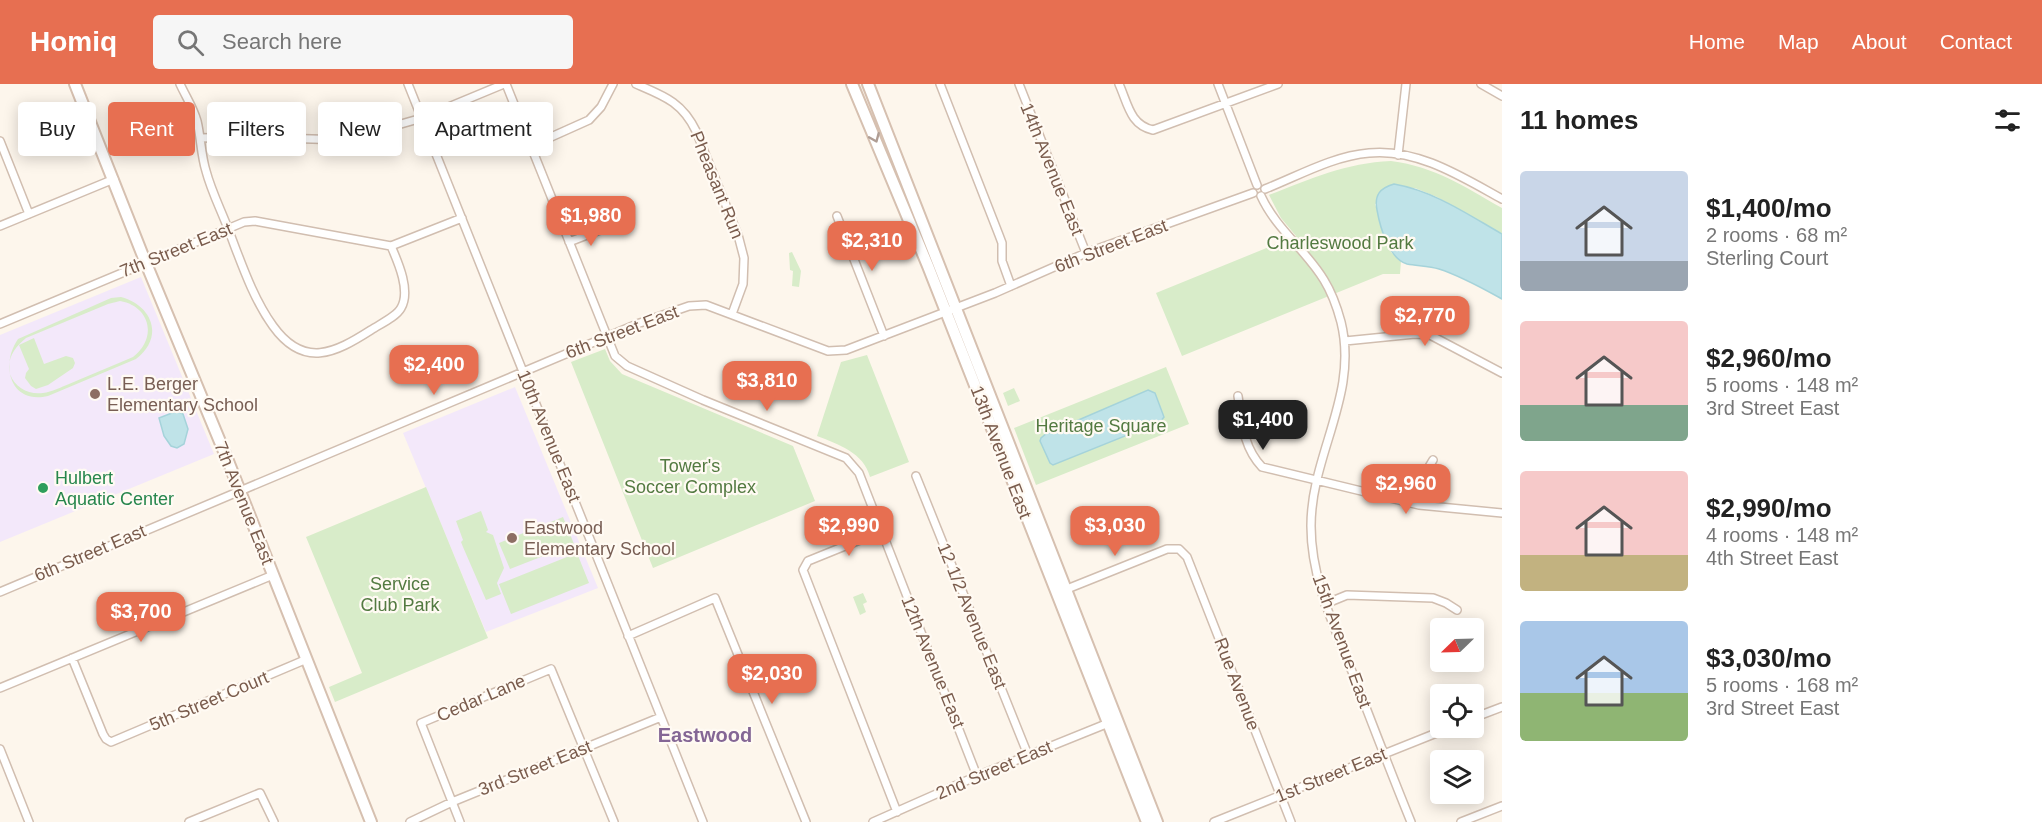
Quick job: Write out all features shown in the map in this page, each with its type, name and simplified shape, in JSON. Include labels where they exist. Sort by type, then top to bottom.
[{"type":"main road","name":"7th Avenue East","points":[[75,84],[371,822]]},
{"type":"main road","name":"13th Avenue East","points":[[852,84],[951,310]]},
{"type":"main road","name":"13th Avenue East","points":[[868,84],[951,310],[1112,721],[1148,822]]},
{"type":"main road","name":"13th Avenue East","points":[[1112,721],[1157,822]]},
{"type":"street","points":[[180,84],[192,105],[206,172],[258,300],[273,326],[289,345],[316,354],[333,352],[388,319],[401,308],[404,292],[402,273],[391,246],[462,218]]},
{"type":"street","name":"10th Avenue East","points":[[408,84],[415,102]]},
{"type":"street","points":[[461,102],[505,84]]},
{"type":"street","name":"12th Avenue East","points":[[505,84],[513,102]]},
{"type":"street","points":[[553,136],[589,120],[602,107],[613,84]]},
{"type":"street","name":"Pheasant Run","points":[[636,84],[678,105],[696,131],[738,235],[744,258],[743,284],[732,314]]},
{"type":"street","points":[[940,84],[1002,243],[1002,261],[1011,286]]},
{"type":"street","name":"14th Avenue East","points":[[1019,84],[1086,253]]},
{"type":"street","points":[[1119,84],[1134,120],[1142,128],[1153,130],[1278,84]]},
{"type":"street","points":[[1218,84],[1257,185]]},
{"type":"street","points":[[1398,155],[1406,84]]},
{"type":"street","points":[[1481,84],[1502,96]]},
{"type":"street","points":[[200,138],[345,140],[414,120]]},
{"type":"street","points":[[0,141],[29,214]]},
{"type":"street","points":[[1265,189],[1349,157],[1370,152],[1398,155],[1437,165],[1502,199]]},
{"type":"street","name":"10th Avenue East","points":[[437,156],[703,822]]},
{"type":"street","name":"12th Avenue East","points":[[535,156],[615,356],[627,366],[703,400],[846,458],[859,473],[977,776]]},
{"type":"street","points":[[0,226],[114,179]]},
{"type":"street","points":[[1257,185],[1265,189]]},
{"type":"street","points":[[1257,185],[1253,188],[1256,197],[1265,193],[1265,189]]},
{"type":"street","name":"6th Street East","points":[[0,592],[607,337],[689,306],[706,305],[828,351],[846,350],[1011,286],[1086,253],[1253,193]]},
{"type":"street","name":"15th Avenue East","points":[[1261,196],[1274,219],[1323,279],[1334,301],[1345,341],[1342,395],[1315,481],[1312,544],[1318,582],[1325,604],[1411,822]]},
{"type":"street","points":[[837,216],[884,336]]},
{"type":"street","name":"7th Street East","points":[[0,324],[244,222],[255,221],[391,246]]},
{"type":"street","points":[[569,243],[605,228]]},
{"type":"street","points":[[1345,341],[1415,334],[1430,335],[1502,373]]},
{"type":"street","points":[[1238,396],[1244,439],[1252,458],[1262,467],[1419,505],[1502,513]]},
{"type":"street","points":[[1419,505],[1422,480],[1433,460]]},
{"type":"street","name":"12 1/2 Avenue East","points":[[916,476],[1028,755]]},
{"type":"street","points":[[882,531],[807,561],[803,570],[897,812]]},
{"type":"street","name":"Rue Avenue","points":[[1061,592],[1167,549],[1179,549],[1187,557],[1291,822]]},
{"type":"street","points":[[0,688],[273,575]]},
{"type":"street","points":[[1325,604],[1347,596],[1433,598],[1457,610]]},
{"type":"street","points":[[628,636],[715,598],[806,822]]},
{"type":"street","name":"5th Street Court","points":[[72,658],[103,734],[111,742],[307,659]]},
{"type":"street","name":"Cedar Lane","points":[[452,802],[421,723],[551,669],[584,748]]},
{"type":"street","points":[[1484,714],[1502,707]]},
{"type":"street","name":"3rd Street East","points":[[410,822],[452,802],[661,717]]},
{"type":"street","name":"2nd Street East","points":[[873,822],[977,776],[1112,721]]},
{"type":"street","name":"1st Street East","points":[[1214,822],[1430,735]]},
{"type":"street","points":[[584,748],[614,822]]},
{"type":"street","points":[[0,749],[29,822]]},
{"type":"street","points":[[189,822],[261,793],[274,822]]},
{"type":"street","points":[[452,802],[460,822]]},
{"type":"street","points":[[1461,822],[1502,806]]},
{"type":"shaded area","name":"L.E. Berger Elementary School","points":[[141,277],[214,454],[0,542],[0,335]]},
{"type":"shaded area","name":"Eastwood Elementary School","points":[[515,387],[598,588],[486,632],[403,433]]},
{"type":"green space","name":"Charleswood Park","points":[[1391,161],[1436,173],[1502,208],[1502,234],[1437,197],[1415,188],[1375,204],[1391,252],[1401,261],[1400,274],[1383,274],[1182,356],[1156,293],[1296,236],[1281,218],[1269,195],[1343,168]]},
{"type":"green space","points":[[792,252],[801,271],[799,287],[792,286],[793,271],[790,270],[789,253]]},
{"type":"green space","points":[[121,297],[132,301],[147,314],[151,323],[150,341],[136,359],[48,396],[25,395],[17,389],[11,376],[23,390],[33,393],[50,392],[133,357],[146,341],[147,324],[138,309],[120,301],[26,338],[15,349],[10,361],[13,349],[18,339],[111,298]]},
{"type":"green space","points":[[34,338],[44,364],[66,356],[73,358],[75,363],[73,368],[48,385],[36,389],[25,378],[29,369],[19,345]]},
{"type":"green space","name":"Tower's Soccer Complex","points":[[605,349],[610,361],[622,374],[793,446],[815,501],[653,568],[571,362]]},
{"type":"green space","points":[[867,355],[909,462],[870,477],[862,462],[849,450],[817,436],[841,362]]},
{"type":"green space","name":"Heritage Square","points":[[1166,367],[1189,424],[1036,485],[1014,428]]},
{"type":"green space","points":[[1014,388],[1020,401],[1008,406],[1003,393]]},
{"type":"green space","name":"Service Club Park","points":[[426,487],[488,638],[335,702],[329,687],[362,673],[306,537]]},
{"type":"green space","points":[[481,511],[488,530],[486,532],[493,535],[504,568],[497,583],[501,594],[486,600],[461,542],[463,540],[456,521]]},
{"type":"green space","points":[[563,517],[574,544],[510,569],[499,543]]},
{"type":"green space","points":[[577,553],[589,583],[511,614],[499,584]]},
{"type":"green space","points":[[863,593],[867,602],[863,604],[866,612],[860,615],[853,597]]},
{"type":"water","points":[[1394,184],[1437,198],[1502,234],[1502,299],[1455,275],[1435,268],[1407,264],[1395,256],[1383,233],[1376,205],[1379,193]]},
{"type":"water","points":[[1148,390],[1155,393],[1164,417],[1160,422],[1053,465],[1050,463],[1040,441],[1046,434]]},
{"type":"water","points":[[177,411],[183,414],[188,429],[184,444],[177,448],[171,446],[164,436],[159,418]]},
{"type":"place","name":"L.E. Berger Elementary School","points":[[95,394]]},
{"type":"place","name":"Hulbert Aquatic Center","points":[[43,488]]},
{"type":"place","name":"Eastwood Elementary School","points":[[512,538]]},
{"type":"district","name":"Eastwood","points":[[705,735]]}]
